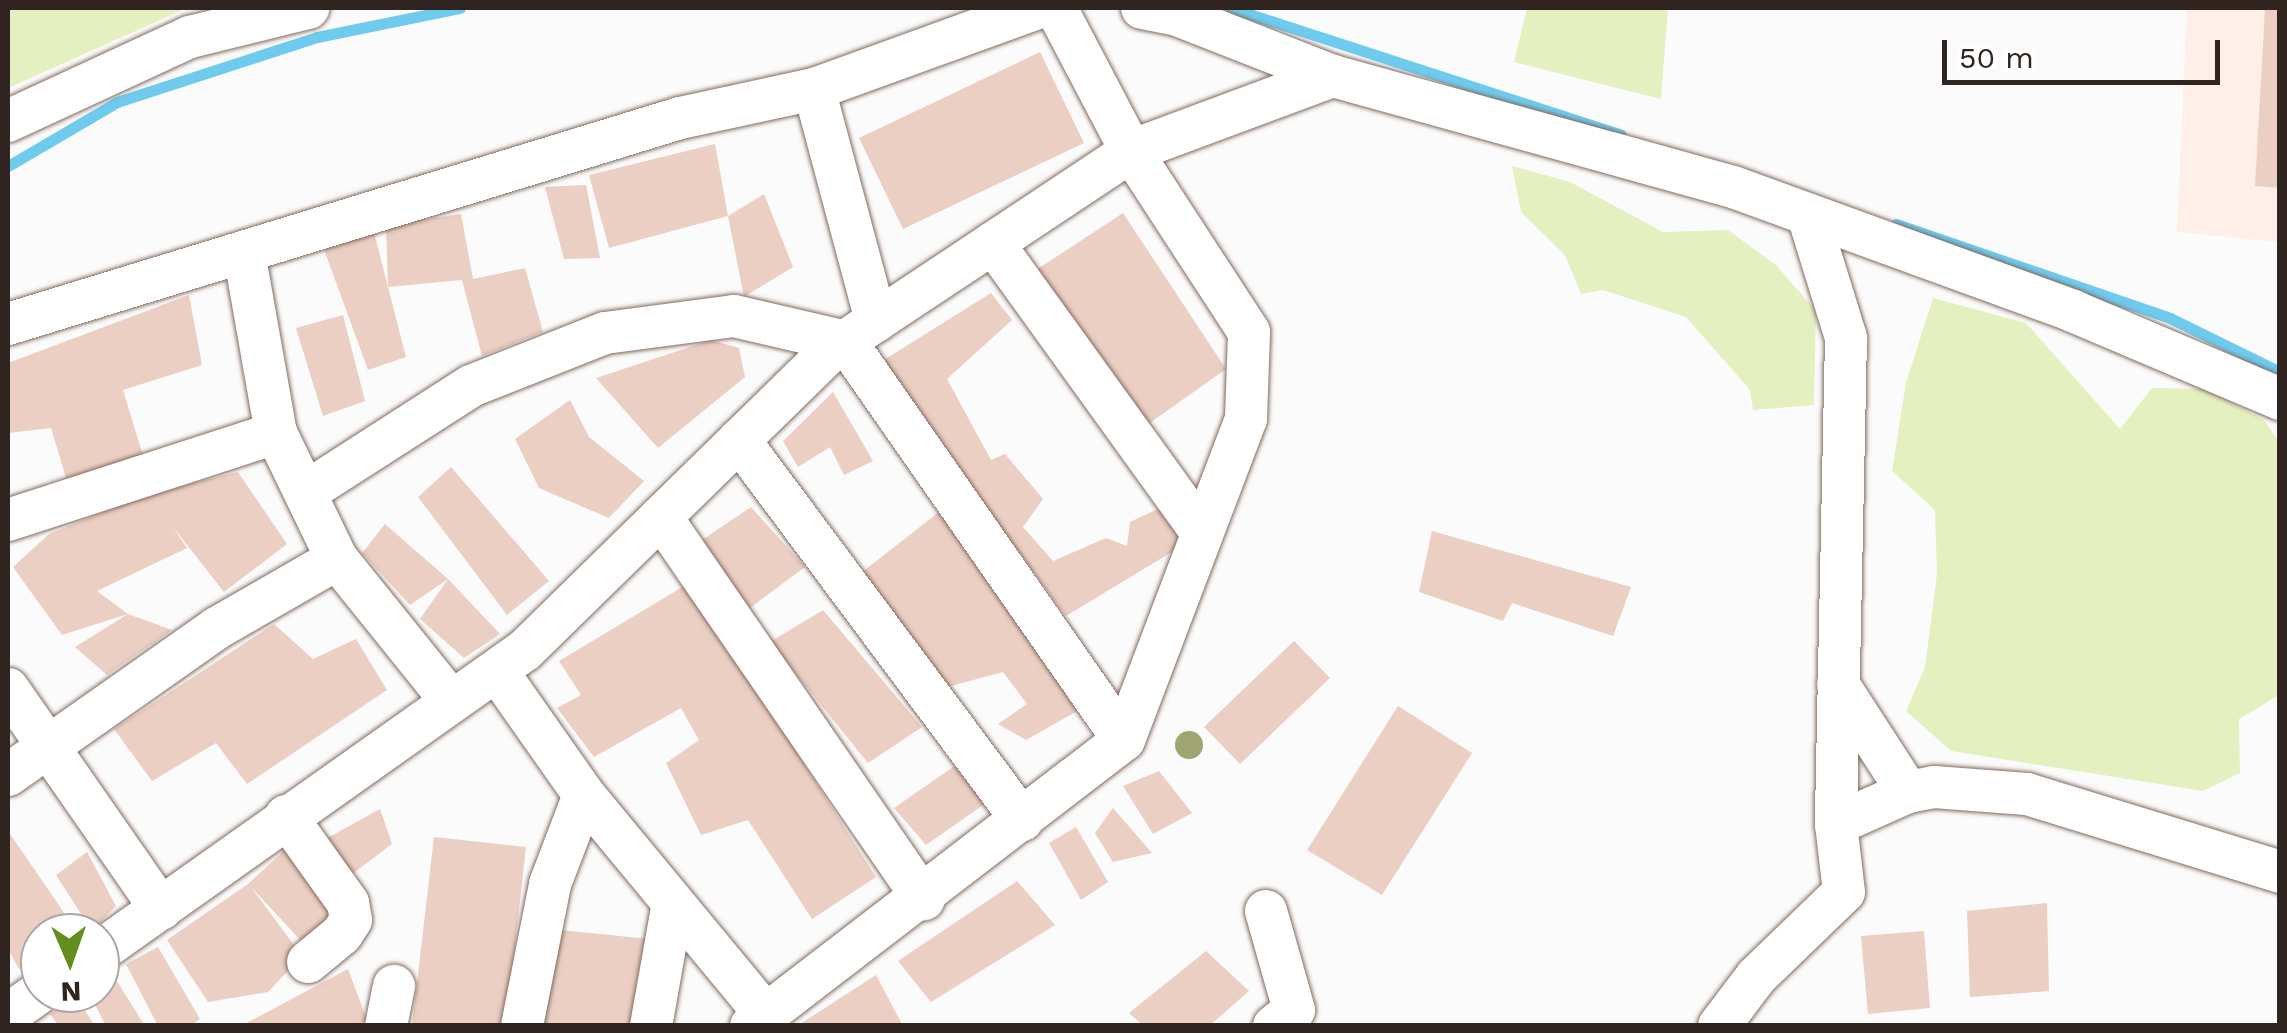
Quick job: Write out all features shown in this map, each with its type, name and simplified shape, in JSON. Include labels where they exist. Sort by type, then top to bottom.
[{"type":"street","points":[[8,121],[190,37],[308,8]]},
{"type":"street","points":[[8,324],[680,118],[814,89],[1038,8]]},
{"type":"street","points":[[498,671],[584,795],[673,903],[758,1020],[924,898],[1124,740],[1200,530],[1246,418],[1249,332],[1131,152],[1056,8]]},
{"type":"street","points":[[1142,8],[1177,14],[1334,76],[1733,187],[2074,311],[2280,399]]},
{"type":"street","points":[[120,937],[286,816],[498,671],[739,440],[861,331],[1131,152],[1334,76]]},
{"type":"street","points":[[814,89],[861,331],[1124,740]]},
{"type":"street","points":[[1719,1026],[1756,977],[1844,892],[1836,824],[1846,338],[1808,215]]},
{"type":"street","points":[[993,243],[1200,530]]},
{"type":"street","points":[[244,252],[276,434],[337,559],[451,702]]},
{"type":"street","points":[[306,492],[471,386],[604,332],[734,316],[861,331]]},
{"type":"street","points":[[8,520],[276,434]]},
{"type":"street","points":[[739,440],[1022,820]]},
{"type":"street","points":[[661,517],[924,898]]},
{"type":"street","points":[[8,776],[216,628],[337,559]]},
{"type":"street","points":[[1838,684],[1908,792]]},
{"type":"street","points":[[8,688],[161,909]]},
{"type":"street","points":[[1836,824],[1908,792],[2027,794],[2280,872]]},
{"type":"street","points":[[522,1026],[550,884],[584,795]]},
{"type":"street","points":[[286,816],[348,903],[350,920],[342,934],[308,962]]},
{"type":"street","points":[[651,1026],[673,903]]},
{"type":"street","points":[[1266,911],[1294,1010],[1274,1026]]},
{"type":"shaded area","points":[[2187,8],[2279,8],[2279,242],[2177,232]]},
{"type":"green space","points":[[8,8],[187,8],[8,88]]},
{"type":"green space","points":[[1527,8],[1668,8],[1661,99],[1514,62]]},
{"type":"green space","points":[[1512,166],[1570,182],[1663,232],[1728,230],[1776,265],[1816,311],[1814,405],[1753,410],[1750,390],[1686,317],[1603,290],[1581,294],[1565,255],[1521,212]]},
{"type":"green space","points":[[1933,298],[2026,323],[2120,429],[2152,388],[2205,389],[2264,420],[2279,442],[2279,695],[2239,719],[2240,773],[2203,791],[1951,751],[1906,711],[1925,667],[1937,574],[1935,510],[1892,471],[1906,383]]},
{"type":"building","points":[[2265,8],[2280,8],[2280,188],[2255,186]]},
{"type":"building","points":[[1040,52],[1084,143],[903,229],[859,138]]},
{"type":"building","points":[[715,144],[728,216],[609,248],[589,175]]},
{"type":"building","points":[[586,185],[600,258],[564,259],[545,187]]},
{"type":"building","points":[[764,194],[793,267],[744,297],[728,216]]},
{"type":"building","points":[[1123,213],[1226,369],[1140,430],[1030,274]]},
{"type":"building","points":[[461,214],[473,279],[525,268],[543,332],[482,356],[462,280],[388,287],[386,225]]},
{"type":"building","points":[[373,228],[406,357],[368,370],[322,244]]},
{"type":"building","points":[[991,293],[1012,320],[947,379],[991,460],[1005,454],[1043,499],[1023,527],[1053,561],[1106,538],[1127,546],[1130,522],[1162,507],[1185,544],[1066,616],[879,363]]},
{"type":"building","points":[[189,295],[202,365],[123,390],[145,462],[68,485],[51,428],[8,433],[8,363]]},
{"type":"building","points":[[343,315],[365,401],[323,416],[296,328]]},
{"type":"building","points":[[711,340],[739,348],[745,377],[658,448],[596,378]]},
{"type":"building","points":[[833,392],[873,461],[844,475],[830,447],[798,467],[783,441]]},
{"type":"building","points":[[570,400],[589,437],[644,481],[609,518],[539,488],[515,439]]},
{"type":"building","points":[[451,467],[549,581],[507,615],[418,497]]},
{"type":"building","points":[[238,472],[287,544],[224,592],[173,527],[187,548],[97,591],[128,614],[62,635],[13,567],[49,534],[148,494]]},
{"type":"building","points":[[751,507],[805,567],[750,608],[699,542]]},
{"type":"building","points":[[939,512],[1081,709],[1026,740],[998,724],[1027,704],[1003,672],[936,690],[852,580]]},
{"type":"building","points":[[385,524],[448,579],[410,605],[362,553]]},
{"type":"building","points":[[1432,531],[1631,587],[1613,636],[1512,603],[1503,621],[1419,592]]},
{"type":"building","points":[[448,579],[500,634],[464,658],[420,619]]},
{"type":"building","points":[[689,583],[876,877],[812,919],[748,820],[701,835],[666,763],[699,740],[681,708],[594,757],[557,708],[581,695],[559,661]]},
{"type":"building","points":[[823,610],[922,727],[868,763],[770,642]]},
{"type":"building","points":[[128,614],[172,630],[107,675],[75,647]]},
{"type":"building","points":[[274,624],[313,659],[356,639],[387,690],[247,784],[216,743],[152,781],[114,729]]},
{"type":"building","points":[[1294,641],[1330,678],[1240,764],[1204,727]]},
{"type":"building","points":[[1398,706],[1472,753],[1382,895],[1307,850]]},
{"type":"building","points":[[956,765],[986,803],[926,845],[894,808]]},
{"type":"building","points":[[1159,771],[1192,813],[1153,834],[1123,786]]},
{"type":"building","points":[[1113,808],[1152,853],[1113,862],[1095,833]]},
{"type":"building","points":[[380,809],[392,844],[339,884],[311,847]]},
{"type":"building","points":[[1076,827],[1108,882],[1081,900],[1049,843]]},
{"type":"building","points":[[8,831],[64,913],[20,913],[20,968],[8,949]]},
{"type":"building","points":[[434,837],[526,847],[506,1026],[412,1026]]},
{"type":"building","points":[[291,844],[337,914],[306,946],[251,887],[302,956],[268,992],[208,1002],[167,940],[248,884]]},
{"type":"building","points":[[87,852],[116,906],[109,913],[80,913],[56,875]]},
{"type":"building","points":[[1017,881],[1055,925],[931,1002],[898,961]]},
{"type":"building","points":[[2047,903],[2049,991],[1970,997],[1967,911]]},
{"type":"building","points":[[551,929],[649,939],[635,1026],[538,1026]]},
{"type":"building","points":[[1924,931],[1930,1008],[1868,1014],[1861,936]]},
{"type":"building","points":[[158,947],[200,1019],[190,1026],[158,1026],[126,964]]},
{"type":"building","points":[[1206,951],[1249,991],[1209,1026],[1144,1026],[1129,1013]]},
{"type":"building","points":[[348,969],[367,1020],[355,1026],[241,1026]]},
{"type":"building","points":[[876,975],[903,1026],[797,1026]]},
{"type":"building","points":[[120,986],[145,1026],[106,1026],[99,1013],[120,1013]]},
{"type":"building","points":[[86,1013],[95,1026],[59,1026],[50,1014]]},
{"type":"waterway","points":[[8,166],[117,102],[317,37],[460,8]]},
{"type":"waterway","points":[[1231,8],[1621,135]]},
{"type":"waterway","points":[[1896,224],[2170,318],[2280,372]]}]
